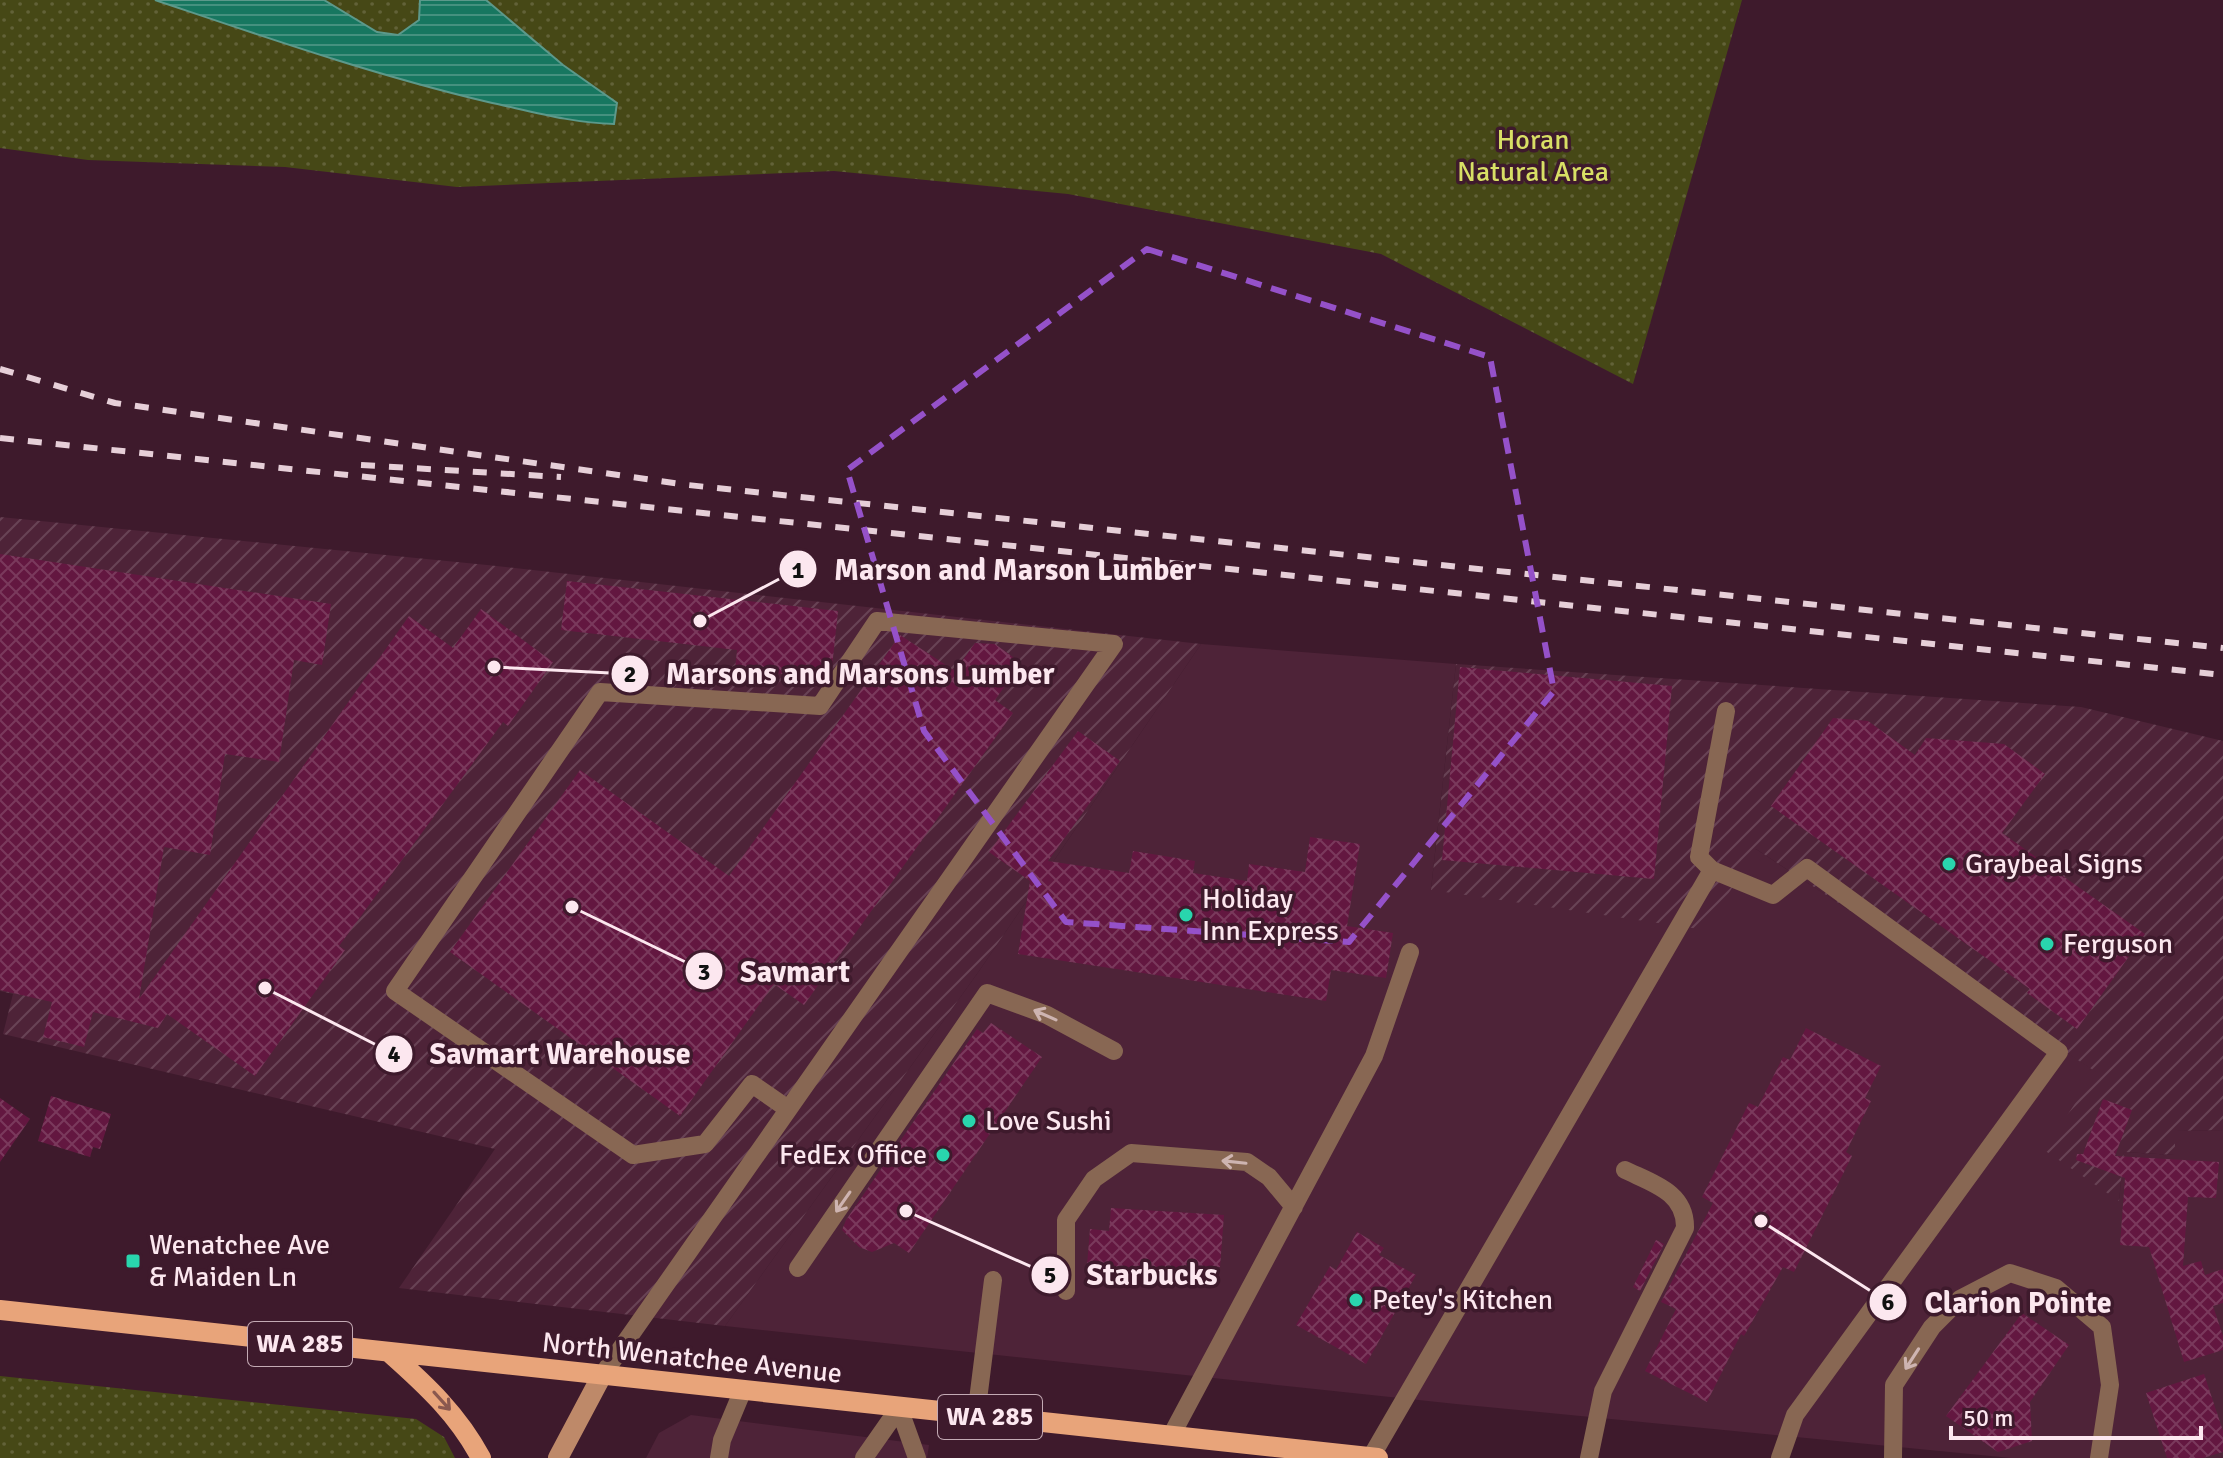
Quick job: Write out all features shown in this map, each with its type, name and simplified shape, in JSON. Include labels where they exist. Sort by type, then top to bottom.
[{"type":"main road","name":"North Wenatchee Avenue","points":[[0,1310],[601,1377],[1378,1458]]},
{"type":"main road","points":[[391,1354],[442,1399],[467,1432],[481,1458]]},
{"type":"main road","points":[[558,1458],[601,1377]]},
{"type":"lane","points":[[601,1377],[1114,644],[877,621],[820,706],[600,692],[395,991],[633,1155],[705,1144],[752,1084],[788,1109]]},
{"type":"lane","points":[[1726,711],[1699,857],[1712,870],[1773,895],[1807,868],[2059,1052],[1795,1415],[1780,1458]]},
{"type":"lane","points":[[1371,1457],[1712,870]]},
{"type":"lane","points":[[1171,1436],[1374,1056],[1410,952]]},
{"type":"lane","points":[[798,1268],[987,993],[1047,1015],[1114,1051]]},
{"type":"lane","points":[[1066,1291],[1066,1220],[1094,1179],[1131,1153],[1247,1162],[1269,1177],[1294,1207]]},
{"type":"lane","points":[[1589,1458],[1603,1391],[1685,1228],[1685,1214],[1674,1195],[1625,1170]]},
{"type":"lane","points":[[1893,1458],[1894,1385],[1932,1327],[1960,1299],[2010,1273],[2056,1288],[2102,1327],[2110,1385],[2099,1458]]},
{"type":"lane","points":[[976,1416],[993,1280]]},
{"type":"lane","points":[[719,1458],[722,1440],[742,1392]]},
{"type":"lane","points":[[864,1458],[899,1408]]},
{"type":"lane","points":[[899,1408],[917,1458]]},
{"type":"highlighted area","points":[[1147,249],[1490,357],[1554,691],[1349,942],[1066,922],[924,731],[847,470]]},
{"type":"shaded area","points":[[155,0],[324,0],[377,32],[398,35],[419,20],[420,0],[486,0],[563,65],[617,103],[614,124],[551,116],[403,80]]},
{"type":"shaded area","points":[[0,517],[487,565],[1201,644],[979,971],[725,1326],[399,1288],[495,1149],[3,1034],[13,994],[0,991]]},
{"type":"shaded area","points":[[1201,644],[1456,664],[1431,889],[1756,849],[2097,1072],[2119,1200],[2124,1152],[2175,1155],[2174,1131],[2223,1130],[2223,1458],[2011,1458],[1456,1404],[725,1326],[979,971]]},
{"type":"shaded area","points":[[1456,664],[2081,707],[2223,741],[2223,1130],[2175,1131],[2175,1155],[2124,1152],[2119,1201],[2044,1150],[2096,1072],[1756,849],[1706,930],[1431,890]]},
{"type":"shaded area","points":[[691,1415],[929,1445],[927,1458],[646,1458],[659,1433]]},
{"type":"green space","name":"Horan Natural Area","points":[[0,0],[1742,0],[1633,384],[1381,254],[1068,194],[834,171],[457,187],[285,167],[88,160],[0,148]]},
{"type":"green space","points":[[0,1376],[416,1419],[444,1437],[455,1458],[0,1458]]},
{"type":"building","points":[[0,554],[331,604],[322,665],[294,660],[279,762],[225,754],[210,855],[164,847],[139,999],[409,616],[453,648],[481,609],[553,662],[508,726],[503,722],[339,946],[345,950],[255,1076],[167,1014],[158,1028],[93,1012],[84,1047],[43,1037],[52,1002],[0,990]]},
{"type":"building","points":[[567,581],[838,611],[832,667],[824,678],[735,669],[737,650],[561,630]]},
{"type":"building","points":[[900,635],[955,671],[975,643],[995,644],[1021,663],[995,700],[1013,713],[804,1005],[774,984],[680,1116],[450,952],[580,770],[729,876]]},
{"type":"building","points":[[1460,667],[1672,686],[1654,879],[1442,860]]},
{"type":"building","name":"Graybeal Signs","points":[[1833,718],[1868,721],[1915,755],[1926,738],[2004,744],[2045,774],[2002,833],[2145,934],[2077,1029],[2027,993],[2030,989],[1771,806]]},
{"type":"building","name":"Holiday Inn Express","points":[[1078,731],[1120,761],[1048,861],[1129,873],[1133,851],[1195,861],[1193,873],[1247,881],[1249,864],[1305,872],[1310,837],[1360,844],[1347,926],[1393,933],[1386,978],[1331,970],[1326,1001],[1018,954],[1030,881],[989,852]]},
{"type":"building","points":[[991,1023],[1042,1057],[909,1253],[894,1243],[872,1252],[859,1247],[842,1230],[846,1220],[977,1029],[983,1033]]},
{"type":"building","points":[[1806,1028],[1881,1066],[1865,1098],[1871,1101],[1846,1152],[1852,1156],[1794,1272],[1783,1267],[1744,1336],[1741,1334],[1707,1402],[1645,1371],[1676,1309],[1661,1302],[1713,1203],[1702,1197],[1749,1103],[1758,1107],[1783,1057],[1790,1060]]},
{"type":"building","points":[[51,1096],[111,1114],[100,1149],[93,1147],[90,1157],[38,1141]]},
{"type":"building","points":[[0,1098],[30,1119],[0,1162]]},
{"type":"building","points":[[2103,1099],[2132,1110],[2115,1156],[2219,1162],[2216,1198],[2188,1197],[2183,1266],[2201,1261],[2205,1275],[2223,1269],[2223,1303],[2213,1306],[2223,1336],[2223,1350],[2184,1362],[2149,1247],[2120,1245],[2125,1178],[2076,1160],[2077,1154],[2083,1154]]},
{"type":"building","points":[[1111,1208],[1224,1215],[1220,1267],[1184,1265],[1182,1273],[1087,1265],[1090,1229],[1109,1231]]},
{"type":"building","name":"Petey's Kitchen","points":[[1357,1232],[1384,1248],[1379,1255],[1416,1275],[1366,1364],[1296,1325],[1330,1266],[1336,1270]]},
{"type":"building","points":[[1656,1240],[1664,1244],[1640,1291],[1633,1287]]},
{"type":"building","points":[[2022,1313],[2069,1345],[2030,1402],[2032,1441],[1998,1452],[1946,1416]]},
{"type":"building","points":[[2204,1374],[2223,1431],[2223,1452],[2203,1458],[2167,1458],[2146,1393]]},
{"type":"railway","points":[[0,369],[115,403],[688,485],[2223,648]]},
{"type":"railway","points":[[0,438],[2223,675]]},
{"type":"railway","points":[[361,465],[561,477]]},
{"type":"place","name":"Marson and Marson Lumber","points":[[700,621]]},
{"type":"place","name":"Marsons and Marsons Lumber","points":[[494,667]]},
{"type":"place","name":"Graybeal Signs","points":[[1949,864]]},
{"type":"place","name":"Savmart","points":[[572,907]]},
{"type":"place","name":"Holiday Inn Express","points":[[1186,915]]},
{"type":"place","name":"Ferguson","points":[[2047,944]]},
{"type":"place","name":"Savmart Warehouse","points":[[265,988]]},
{"type":"place","name":"Love Sushi","points":[[969,1121]]},
{"type":"place","name":"FedEx Office","points":[[943,1155]]},
{"type":"place","name":"Starbucks","points":[[906,1211]]},
{"type":"place","name":"Clarion Pointe","points":[[1761,1221]]},
{"type":"place","name":"Wenatchee Ave & Maiden Ln","points":[[133,1261]]},
{"type":"place","name":"Petey's Kitchen","points":[[1356,1300]]}]
